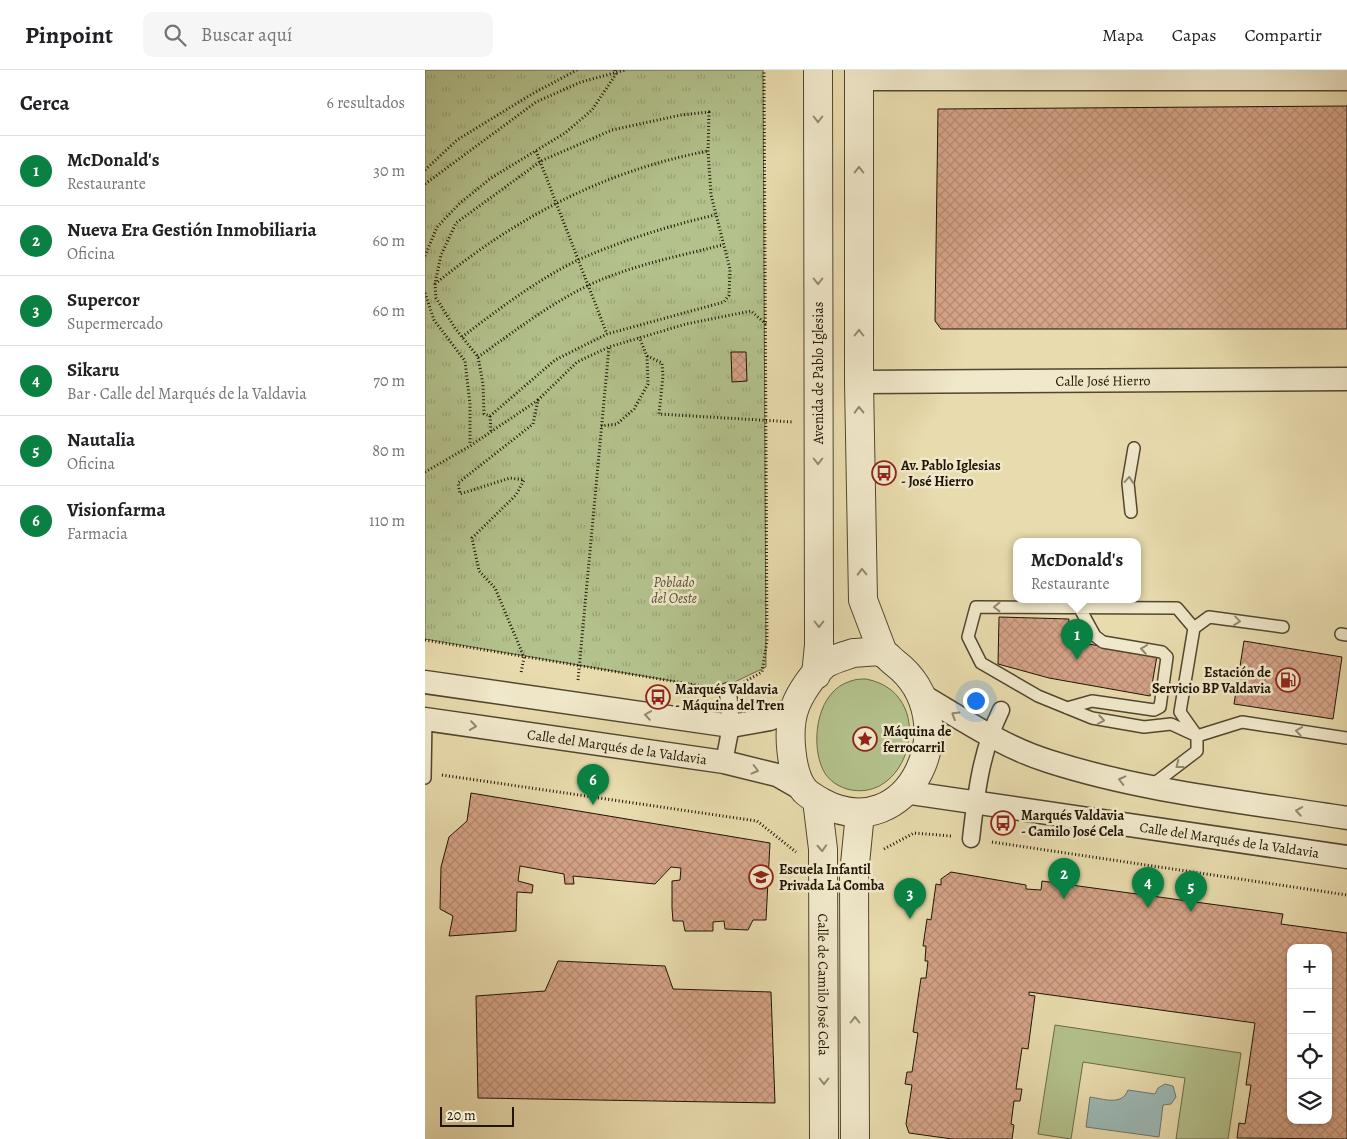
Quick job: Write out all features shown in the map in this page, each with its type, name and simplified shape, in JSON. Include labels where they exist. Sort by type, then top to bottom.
[{"type":"street","name":"Avenida de Pablo Iglesias","points":[[816,675],[819,645],[818,70]]},
{"type":"street","points":[[883,653],[853,653],[826,664],[807,686],[795,708],[791,727],[792,756],[811,795],[838,809],[859,813],[884,806],[904,792],[922,766],[927,750],[929,722],[923,696],[906,672],[883,653],[863,600],[859,382],[859,74],[1192,74],[1347,79]]},
{"type":"street","name":"Calle José Hierro","points":[[859,382],[1347,379]]},
{"type":"street","points":[[425,682],[731,726],[770,719],[795,708]]},
{"type":"street","points":[[724,762],[731,726],[728,690]]},
{"type":"street","points":[[923,696],[988,736],[1047,761],[1150,787],[1347,818]]},
{"type":"street","points":[[971,839],[975,803],[988,736],[1001,710]]},
{"type":"street","name":"Calle del Marqués de la Valdavia","points":[[426,719],[724,762],[777,775],[811,795]]},
{"type":"street","name":"Calle del Marqués de la Valdavia","points":[[904,792],[1347,857]]},
{"type":"street","name":"Calle de Camilo José Cela","points":[[811,795],[823,859],[824,1139]]},
{"type":"street","points":[[855,1139],[855,859],[859,813]]},
{"type":"lane","points":[[1131,512],[1128,483],[1134,448]]},
{"type":"lane","points":[[1194,628],[1177,608],[976,606],[968,637],[981,663],[1038,696],[1092,718],[1144,727],[1171,724],[1197,736],[1242,722],[1347,738]]},
{"type":"lane","points":[[1067,708],[1092,701],[1154,710],[1160,708],[1167,657],[1162,652],[1103,642],[1095,636],[1079,607]]},
{"type":"lane","points":[[1150,787],[1197,750],[1197,736],[1180,712],[1194,628],[1209,617],[1283,627]]},
{"type":"lane","points":[[425,778],[426,719]]},
{"type":"path","points":[[425,170],[457,140],[532,94],[577,70]]},
{"type":"path","points":[[425,184],[536,102],[581,82],[625,70]]},
{"type":"path","points":[[425,640],[728,690],[762,672],[767,641],[764,70]]},
{"type":"path","points":[[425,256],[437,227],[459,203],[491,178],[565,133],[592,110],[615,72]]},
{"type":"path","points":[[709,112],[708,151],[715,215],[730,269],[729,295],[724,302],[607,334],[555,360],[490,416],[485,414],[483,384],[478,357],[436,298],[435,284],[441,255],[456,223],[541,161],[612,130],[681,115],[709,112]]},
{"type":"path","points":[[535,151],[541,161],[607,334]]},
{"type":"path","points":[[435,284],[503,232],[557,202],[596,184],[648,165],[708,151]]},
{"type":"path","points":[[462,337],[529,289],[579,260],[661,228],[715,215]]},
{"type":"path","points":[[478,357],[570,295],[589,285],[618,273],[722,245]]},
{"type":"path","points":[[425,293],[434,320],[465,360],[470,404],[470,446]]},
{"type":"path","points":[[425,472],[470,446],[538,400],[577,362],[609,347],[639,336],[721,316],[751,311],[766,324],[768,329]]},
{"type":"path","points":[[601,426],[617,424],[634,409],[648,384],[647,356],[639,336]]},
{"type":"path","points":[[575,704],[609,347]]},
{"type":"path","points":[[647,356],[662,363],[663,376],[659,414],[766,422],[818,422]]},
{"type":"path","points":[[518,696],[524,657],[495,588],[479,572],[472,538],[516,495],[524,480],[509,478],[460,494],[458,484],[533,424],[538,400]]},
{"type":"path","points":[[490,416],[491,432]]},
{"type":"path","points":[[425,772],[757,821],[799,854],[823,859]]},
{"type":"path","points":[[855,859],[872,858],[891,844],[914,833],[971,839],[1347,895]]},
{"type":"green space","name":"Poblado del Oeste","points":[[425,70],[763,70],[766,667],[720,689],[425,639]]},
{"type":"green space","points":[[866,679],[889,688],[903,704],[909,724],[908,746],[900,765],[887,781],[869,790],[847,789],[831,780],[821,765],[818,754],[817,729],[824,704],[831,694],[840,686],[851,681]]},
{"type":"green space","points":[[1055,1025],[1241,1053],[1228,1139],[1176,1139],[1185,1078],[1083,1062],[1071,1139],[1038,1134]]},
{"type":"water","points":[[1165,1084],[1173,1086],[1176,1097],[1171,1104],[1163,1105],[1159,1137],[1086,1127],[1090,1097],[1117,1100],[1125,1095],[1128,1090],[1155,1094],[1158,1088]]},
{"type":"building","points":[[1347,106],[1347,329],[941,329],[935,321],[938,109]]},
{"type":"building","points":[[731,352],[746,352],[747,381],[732,382]]},
{"type":"building","points":[[999,617],[1069,619],[1066,640],[1157,656],[1150,696],[1049,678],[998,664]]},
{"type":"building","name":"Estación de Servicio BP Valdavia","points":[[1244,641],[1342,657],[1333,719],[1234,704]]},
{"type":"building","points":[[471,793],[770,843],[766,920],[753,920],[748,930],[725,929],[724,921],[713,922],[713,931],[685,931],[683,921],[673,921],[672,908],[672,881],[680,880],[681,868],[671,867],[655,884],[573,876],[574,884],[565,884],[564,874],[520,866],[518,881],[533,885],[532,893],[517,892],[516,931],[449,936],[453,916],[440,909],[441,867],[449,837],[467,821]]},
{"type":"building","points":[[951,872],[1026,885],[1026,889],[1041,890],[1042,881],[1283,914],[1281,924],[1347,933],[1347,1139],[1237,1138],[1239,1123],[1245,1124],[1251,1085],[1246,1085],[1255,1023],[1029,992],[1029,995],[1035,996],[1028,1049],[1022,1048],[1016,1089],[1022,1089],[1020,1101],[1014,1101],[1011,1124],[1014,1125],[1012,1139],[952,1139],[909,1133],[906,1124],[912,1085],[905,1084],[907,1072],[912,1072],[918,1033],[913,1032],[921,978],[926,978],[928,961],[925,961],[926,946],[923,946],[927,919],[931,920],[936,884],[941,885],[941,879]]},
{"type":"building","points":[[558,961],[665,966],[673,989],[771,992],[775,1103],[478,1098],[476,996],[545,991]]},
{"type":"place","name":"Av. Pablo Iglesias - José Hierro","points":[[884,473]]},
{"type":"place","name":"McDonald's","points":[[1077,660]]},
{"type":"place","name":"Estación de Servicio BP Valdavia","points":[[1288,680]]},
{"type":"place","name":"Marqués Valdavia - Máquina del Tren","points":[[658,697]]},
{"type":"place","name":"Máquina de ferrocarril","points":[[865,739]]},
{"type":"place","name":"Visionfarma","points":[[593,805]]},
{"type":"place","name":"Marqués Valdavia - Camilo José Cela","points":[[1003,823]]},
{"type":"place","name":"Escuela Infantil Privada La Comba","points":[[761,877]]},
{"type":"place","name":"Nueva Era Gestión Inmobiliaria","points":[[1064,899]]},
{"type":"place","name":"Sikaru","points":[[1148,908]]},
{"type":"place","name":"Nautalia","points":[[1191,912]]},
{"type":"place","name":"Supercor","points":[[910,919]]}]
